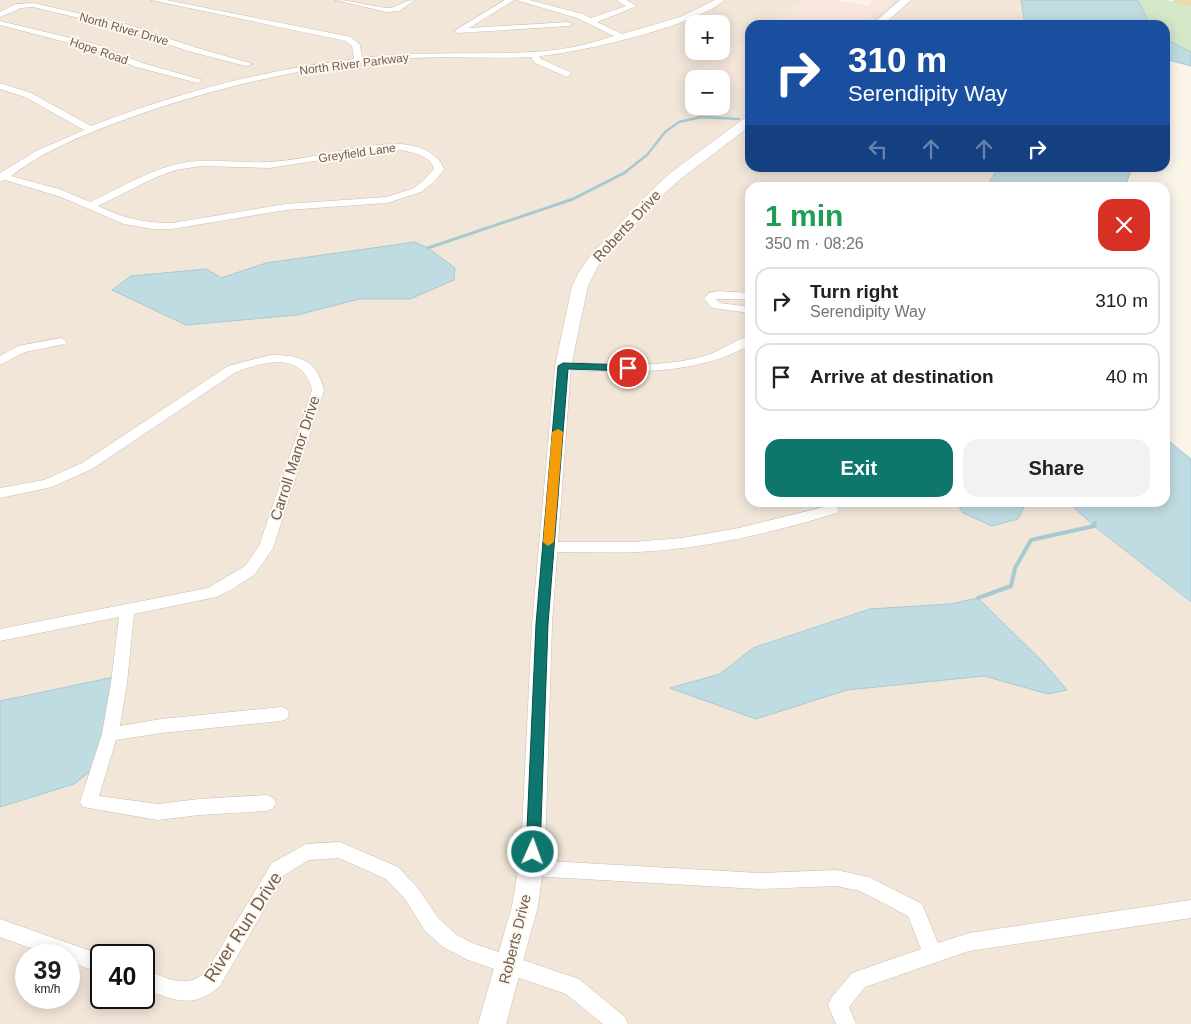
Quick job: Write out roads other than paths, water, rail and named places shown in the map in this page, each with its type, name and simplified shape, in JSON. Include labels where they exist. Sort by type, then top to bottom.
[{"type":"main road","points":[[1180,0],[1191,2]]},
{"type":"street","points":[[155,0],[348,38],[358,46],[358,61]]},
{"type":"street","points":[[339,0],[387,10],[396,9],[407,0]]},
{"type":"street","points":[[510,0],[492,18],[458,31],[534,28],[568,24]]},
{"type":"street","points":[[520,0],[542,2],[591,21],[621,37]]},
{"type":"street","points":[[591,21],[633,6],[620,0]]},
{"type":"street","name":"North River Parkway","points":[[1,177],[49,149],[91,130],[152,108],[215,89],[294,71],[358,61],[419,56],[533,54],[577,49],[689,17],[720,0]]},
{"type":"street","points":[[882,20],[906,0]]},
{"type":"street","points":[[33,5],[53,2]]},
{"type":"street","name":"North River Drive","points":[[0,15],[19,6],[33,5],[123,26],[191,49],[249,64]]},
{"type":"street","points":[[492,18],[534,28]]},
{"type":"street","name":"Hope Road","points":[[0,23],[92,46],[139,65],[198,80]]},
{"type":"street","points":[[533,54],[538,61],[567,74]]},
{"type":"street","points":[[1,87],[28,95],[91,130]]},
{"type":"street","name":"Roberts Drive","points":[[492,1024],[525,906],[533,852],[542,624],[563,366],[580,286],[586,272],[595,259],[674,177],[745,124]]},
{"type":"street","name":"Greyfield Lane","points":[[1,177],[71,197],[117,219],[137,225],[186,224],[283,207],[386,200],[423,188],[431,182],[439,170],[437,163],[424,152],[401,147],[360,150],[269,165],[201,163],[173,168],[149,177],[90,206]]},
{"type":"street","points":[[745,296],[718,294],[713,295],[710,299],[717,306],[745,309]]},
{"type":"street","points":[[0,361],[22,349],[61,342]]},
{"type":"street","points":[[563,366],[628,368],[682,364],[711,357],[745,343]]},
{"type":"street","name":"Carroll Manor Drive","points":[[0,492],[47,484],[87,466],[232,369],[245,363],[266,359],[288,359],[301,363],[311,370],[317,380],[318,390],[266,548],[259,560],[238,580],[211,593],[0,635]]},
{"type":"street","points":[[548,547],[616,547],[681,543],[708,539],[832,510]]},
{"type":"street","points":[[127,611],[119,682],[110,734],[89,802],[158,812],[199,807],[267,803]]},
{"type":"street","points":[[110,734],[161,726],[281,714]]},
{"type":"street","name":"River Run Drive","points":[[155,983],[182,992],[195,992],[205,987],[213,979],[278,869],[306,852],[340,850],[392,873],[411,893],[432,925],[450,941],[468,950],[572,986],[618,1024]]},
{"type":"street","points":[[531,868],[759,881],[836,878],[853,880],[863,883],[915,910],[933,955]]},
{"type":"street","points":[[846,1024],[838,1005],[859,980],[969,942],[1191,909]]},
{"type":"street","points":[[3,934],[90,961]]},
{"type":"water","points":[[1021,0],[1137,0],[1148,20],[1024,20]]},
{"type":"water","points":[[1170,42],[1191,52],[1191,66],[1170,60]]},
{"type":"water","points":[[995,172],[1131,172],[1127,182],[989,182]]},
{"type":"water","points":[[415,242],[428,248],[455,268],[454,280],[410,299],[359,299],[297,315],[186,325],[112,290],[131,276],[207,269],[221,278],[266,263]]},
{"type":"water","points":[[1170,442],[1191,459],[1191,602],[1094,526],[1073,507],[1170,507]]},
{"type":"water","points":[[959,507],[1024,507],[1018,519],[992,526],[963,513]]},
{"type":"water","points":[[978,598],[1043,662],[1067,690],[1048,694],[984,676],[847,690],[756,719],[670,688],[720,674],[753,648],[870,609],[950,604]]},
{"type":"water","points":[[114,677],[96,767],[74,784],[0,807],[0,701]]},
{"type":"waterway","points":[[624,173],[647,155],[665,132],[679,122],[701,117],[739,119]]},
{"type":"waterway","points":[[428,248],[573,199],[626,172]]},
{"type":"waterway","points":[[978,598],[1011,586],[1015,568],[1031,540],[1094,526],[1095,523]]}]
